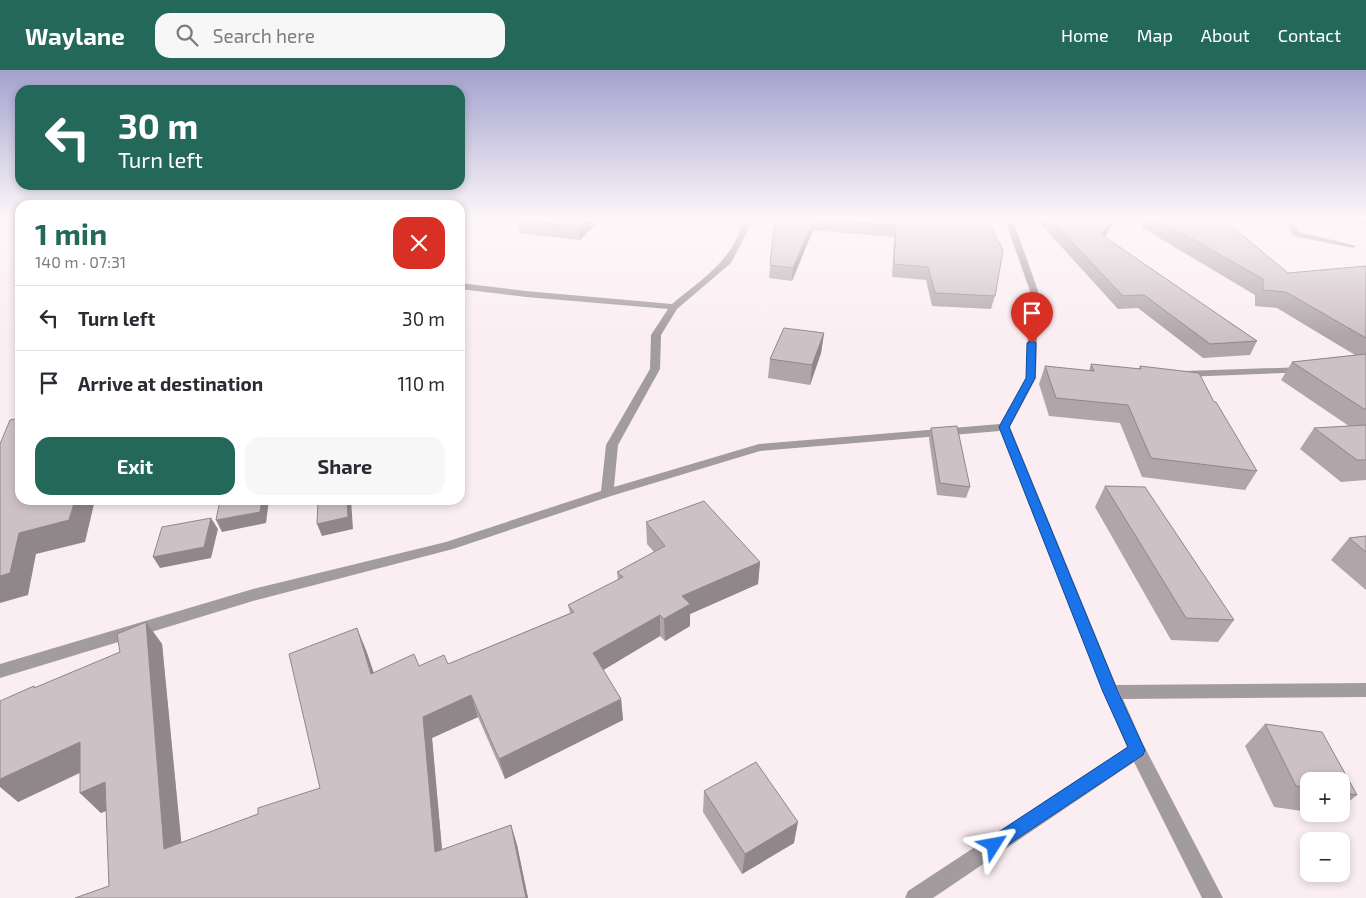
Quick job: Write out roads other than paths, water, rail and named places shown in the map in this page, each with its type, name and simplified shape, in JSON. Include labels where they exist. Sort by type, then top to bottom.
[{"type":"street","points":[[607,493],[612,445],[655,368],[656,336],[674,306],[729,259]]},
{"type":"street","points":[[1004,427],[1036,378],[1034,291],[1023,259]]},
{"type":"street","points":[[465,287],[526,294],[674,306]]},
{"type":"street","points":[[1169,374],[1278,372],[1317,369]]},
{"type":"street","points":[[0,671],[253,595],[448,546],[607,493],[759,448],[1004,427]]},
{"type":"street","points":[[1004,427],[1111,692],[1137,750],[1213,898]]},
{"type":"street","points":[[1111,692],[1366,690]]},
{"type":"street","points":[[915,898],[1137,750]]}]
